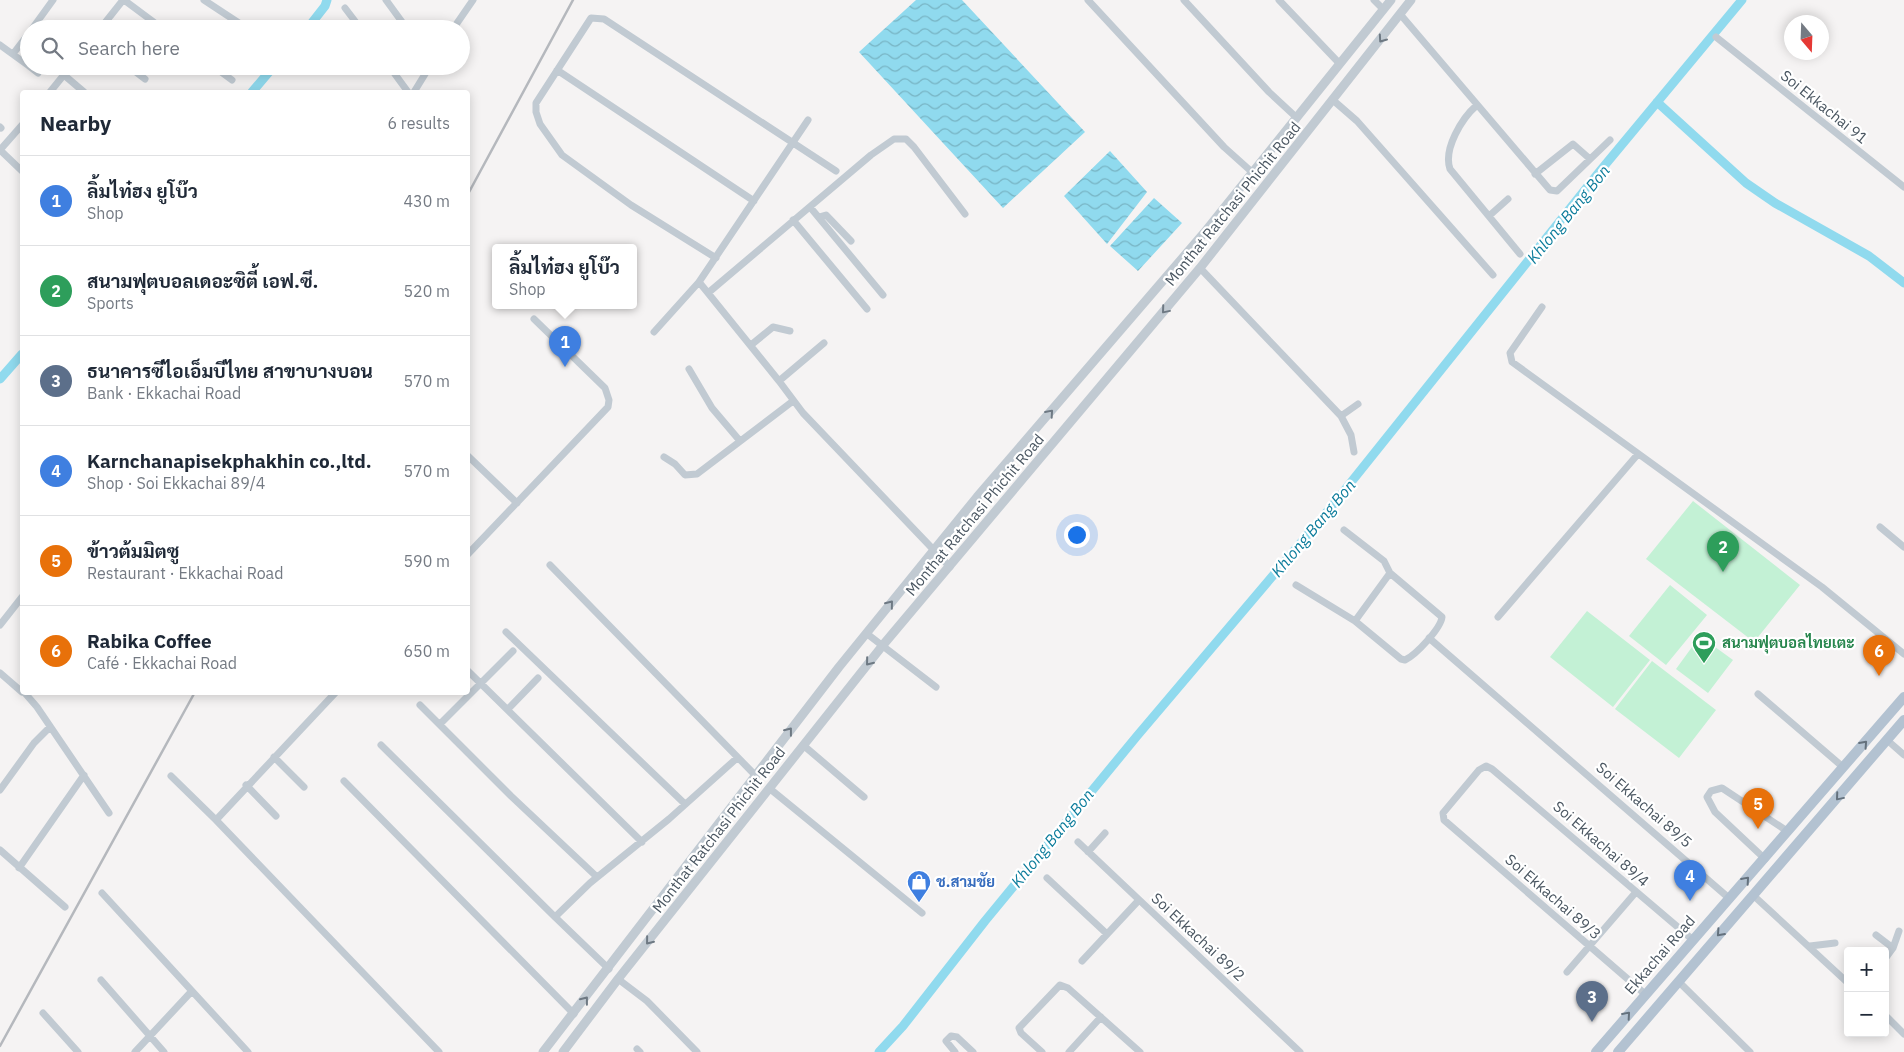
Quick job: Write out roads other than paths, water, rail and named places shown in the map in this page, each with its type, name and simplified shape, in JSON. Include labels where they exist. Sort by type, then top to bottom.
[{"type":"main road","name":"Ekkachai Road","points":[[1596,1052],[1904,697]]},
{"type":"main road","name":"Ekkachai Road","points":[[1618,1052],[1904,720]]},
{"type":"street","points":[[39,20],[53,0]]},
{"type":"street","points":[[107,20],[123,0],[151,20]]},
{"type":"street","points":[[204,0],[234,20]]},
{"type":"street","points":[[386,0],[401,20]]},
{"type":"street","points":[[1088,0],[1224,147],[1253,173]]},
{"type":"street","points":[[1184,0],[1268,92],[1297,118]]},
{"type":"street","points":[[1279,0],[1339,63]]},
{"type":"street","points":[[1374,0],[1383,9]]},
{"type":"street","name":"Monthat Ratchasi Phichit Road","points":[[543,1052],[609,969],[755,775],[866,634],[934,550],[1204,233],[1391,0]]},
{"type":"street","name":"Monthat Ratchasi Phichit Road","points":[[563,1052],[618,979],[883,645],[1200,268],[1334,101],[1411,0]]},
{"type":"street","points":[[459,20],[472,1]]},
{"type":"street","points":[[345,8],[354,20]]},
{"type":"street","points":[[1400,14],[1550,190],[1557,191],[1610,140]]},
{"type":"street","points":[[716,258],[631,205],[554,147],[540,124],[536,112],[536,104],[586,22],[591,18],[604,19],[836,171]]},
{"type":"street","name":"Soi Ekkachai 91","points":[[1717,38],[1904,187]]},
{"type":"street","points":[[0,45],[20,59]]},
{"type":"street","points":[[13,54],[20,45]]},
{"type":"street","points":[[557,70],[754,201]]},
{"type":"street","points":[[52,90],[64,75],[82,90]]},
{"type":"street","points":[[140,75],[146,79]]},
{"type":"street","points":[[225,75],[232,80]]},
{"type":"street","points":[[395,75],[406,90]]},
{"type":"street","points":[[415,90],[424,75]]},
{"type":"street","points":[[1334,101],[1357,121],[1493,275]]},
{"type":"street","points":[[1477,105],[1468,113],[1456,134],[1448,163],[1450,169],[1520,254]]},
{"type":"street","points":[[654,332],[699,282],[808,120]]},
{"type":"street","points":[[20,126],[0,150],[20,169]]},
{"type":"street","points":[[708,293],[887,143],[900,138],[906,139],[914,147],[965,214]]},
{"type":"street","points":[[1535,174],[1573,144],[1590,159]]},
{"type":"street","points":[[1489,216],[1508,199]]},
{"type":"street","points":[[810,207],[883,294]]},
{"type":"street","points":[[819,217],[826,215],[850,241]]},
{"type":"street","points":[[793,220],[867,309]]},
{"type":"street","points":[[1200,268],[1341,416],[1351,435],[1354,452]]},
{"type":"street","points":[[699,282],[751,345],[793,401],[950,567]]},
{"type":"street","points":[[1542,307],[1510,354],[1512,362],[1638,454],[1704,498],[1822,587],[1904,654]]},
{"type":"street","points":[[470,552],[608,407],[609,400],[605,388],[534,319]]},
{"type":"street","points":[[751,345],[773,327],[790,331]]},
{"type":"street","points":[[779,381],[824,343]]},
{"type":"street","points":[[689,369],[712,408],[740,441]]},
{"type":"street","points":[[664,457],[675,464],[681,473],[697,474],[793,401]]},
{"type":"street","points":[[1341,416],[1358,404]]},
{"type":"street","points":[[1498,617],[1638,454]]},
{"type":"street","points":[[470,458],[517,503]]},
{"type":"street","points":[[1880,527],[1904,548]]},
{"type":"street","points":[[1296,585],[1355,621],[1401,659],[1408,658],[1429,638],[1442,619],[1441,614],[1390,573],[1384,561],[1344,530]]},
{"type":"street","points":[[550,565],[755,775]]},
{"type":"street","points":[[1355,621],[1390,573]]},
{"type":"street","points":[[0,625],[20,600]]},
{"type":"street","points":[[506,632],[685,804]]},
{"type":"street","points":[[866,634],[936,687]]},
{"type":"street","name":"Soi Ekkachai 89/5","points":[[1429,638],[1730,899]]},
{"type":"street","points":[[470,695],[513,651]]},
{"type":"street","points":[[0,673],[20,690]]},
{"type":"street","points":[[470,673],[642,842]]},
{"type":"street","points":[[508,709],[538,678]]},
{"type":"street","points":[[1758,694],[1843,767]]},
{"type":"street","points":[[25,695],[50,726],[109,813]]},
{"type":"street","points":[[216,820],[246,785],[333,695]]},
{"type":"street","points":[[440,724],[470,695]]},
{"type":"street","points":[[420,706],[597,877]]},
{"type":"street","points":[[0,790],[34,743],[50,726]]},
{"type":"street","points":[[1887,740],[1904,755]]},
{"type":"street","points":[[382,745],[609,969]]},
{"type":"street","points":[[803,745],[864,797]]},
{"type":"street","points":[[274,757],[304,787]]},
{"type":"street","points":[[555,917],[597,877],[642,842],[737,758]]},
{"type":"street","name":"Soi Ekkachai 89/4","points":[[1444,820],[1443,812],[1479,770],[1486,766],[1492,769],[1693,940]]},
{"type":"street","points":[[19,868],[84,775]]},
{"type":"street","points":[[171,776],[216,820],[439,1052]]},
{"type":"street","points":[[344,780],[574,1014]]},
{"type":"street","points":[[246,785],[276,816]]},
{"type":"street","points":[[769,788],[922,913]]},
{"type":"street","points":[[1764,859],[1715,812],[1707,797],[1711,790],[1722,788],[1787,831]]},
{"type":"street","name":"Soi Ekkachai 89/3","points":[[1444,820],[1646,994]]},
{"type":"street","points":[[1088,852],[1105,833]]},
{"type":"street","name":"Soi Ekkachai 89/2","points":[[1078,842],[1299,1052]]},
{"type":"street","points":[[0,850],[65,906]]},
{"type":"street","points":[[1047,878],[1107,934]]},
{"type":"street","points":[[1566,972],[1636,892]]},
{"type":"street","points":[[102,893],[248,1052]]},
{"type":"street","points":[[1754,896],[1844,979]]},
{"type":"street","points":[[1082,961],[1139,900]]},
{"type":"street","points":[[1889,954],[1899,931]]},
{"type":"street","points":[[1876,935],[1893,948]]},
{"type":"street","points":[[1810,946],[1835,944]]},
{"type":"street","points":[[618,979],[647,1001],[697,1052]]},
{"type":"street","points":[[101,980],[164,1052]]},
{"type":"street","points":[[1678,981],[1750,1052]]},
{"type":"street","points":[[1042,1052],[1021,1033],[1020,1028],[1056,987],[1060,985],[1068,988],[1140,1052]]},
{"type":"street","points":[[134,1052],[191,992]]},
{"type":"street","points":[[43,1013],[78,1052]]},
{"type":"street","points":[[1069,1052],[1101,1017]]},
{"type":"street","points":[[1889,1018],[1904,1034]]},
{"type":"street","points":[[955,1052],[946,1042],[951,1036],[957,1037],[973,1052]]},
{"type":"water","points":[[916,0],[962,0],[1085,132],[1003,208],[859,52]]},
{"type":"water","points":[[1110,151],[1147,192],[1107,244],[1064,196]]},
{"type":"water","points":[[1154,198],[1182,223],[1138,271],[1110,246]]},
{"type":"waterway","points":[[314,20],[325,6],[327,0]]},
{"type":"waterway","name":"Khlong Bang Bon","points":[[879,1052],[903,1026],[985,921],[1137,736],[1332,506],[1600,171],[1742,0]]},
{"type":"waterway","points":[[254,90],[266,75]]},
{"type":"waterway","points":[[1657,102],[1746,183],[1775,203],[1869,256],[1904,283]]},
{"type":"waterway","points":[[0,379],[20,356]]},
{"type":"railway","points":[[470,190],[573,0]]},
{"type":"railway","points":[[0,1046],[193,695]]},
{"type":"place","name":"ลิ้มไท๋ฮง ยูโบ๊ว","points":[[565,367]]},
{"type":"place","name":"สนามฟุตบอลเดอะซิตี้ เอฟ.ซี.","points":[[1723,572]]},
{"type":"place","name":"สนามฟุตบอลไทยเตะ","points":[[1704,664]]},
{"type":"place","name":"Rabika Coffee","points":[[1879,676]]},
{"type":"place","name":"ข้าวต้มมิตซู","points":[[1758,829]]},
{"type":"place","name":"Karnchanapisekphakhin co.,ltd.","points":[[1690,901]]},
{"type":"place","name":"ช.สามชัย","points":[[919,903]]},
{"type":"place","name":"ธนาคารซีไอเอ็มบีไทย สาขาบางบอน","points":[[1592,1022]]}]
